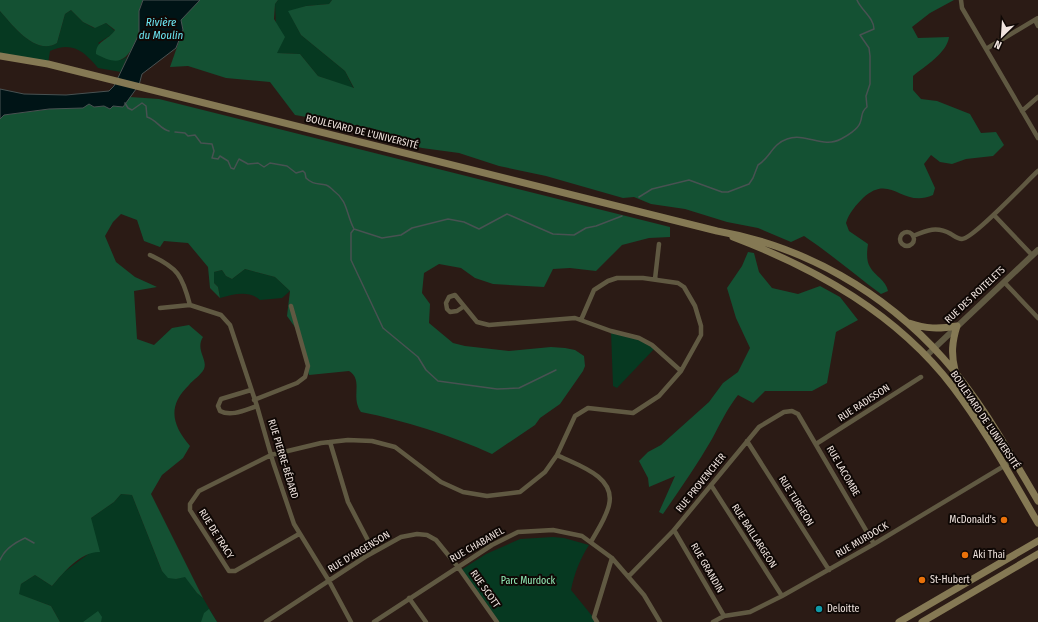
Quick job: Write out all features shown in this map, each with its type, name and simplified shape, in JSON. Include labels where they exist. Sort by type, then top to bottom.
[{"type":"main road","name":"BOULEVARD DE L'UNIVERSITÉ","points":[[0,56],[39,62],[102,77],[718,231],[746,236],[778,246],[812,261],[866,291],[907,322],[955,373],[985,414],[1038,501]]},
{"type":"main road","name":"BOULEVARD DE L'UNIVERSITÉ","points":[[718,231],[772,252],[810,270],[841,288],[871,308],[894,326],[926,356],[953,387],[1004,465],[1038,523]]},
{"type":"main road","points":[[907,322],[921,328],[937,330],[957,326],[953,340],[952,354],[955,373]]},
{"type":"main road","points":[[899,622],[1038,541]]},
{"type":"main road","points":[[922,622],[1038,554]]},
{"type":"street","points":[[961,0],[962,8],[1038,138]]},
{"type":"street","points":[[986,49],[1036,19],[1038,26]]},
{"type":"street","points":[[1022,111],[1038,97]]},
{"type":"street","points":[[913,236],[934,228],[944,230],[963,239],[994,215],[1038,171]]},
{"type":"street","points":[[994,215],[1032,256]]},
{"type":"street","points":[[655,279],[659,244]]},
{"type":"street","name":"RUE DES ROITELETS","points":[[926,356],[1038,250]]},
{"type":"street","points":[[150,255],[170,264],[181,277],[190,304],[160,308]]},
{"type":"street","points":[[271,455],[330,442],[348,440],[372,441],[394,447],[441,482],[462,492],[487,496],[520,492],[545,472],[558,455],[575,416],[588,408],[633,413],[659,396],[681,371],[701,335],[702,326],[695,306],[684,287],[678,283],[655,279],[617,278],[608,280],[594,290],[580,320]]},
{"type":"street","points":[[1004,282],[1038,318]]},
{"type":"street","name":"RUE PIERRE-BÉDARD","points":[[190,304],[221,315],[230,325],[250,390],[257,406],[271,455],[299,534],[329,580],[351,622]]},
{"type":"street","points":[[254,400],[297,383],[305,377],[308,366],[291,306]]},
{"type":"street","points":[[463,307],[477,322],[490,325],[575,318],[611,331],[639,338],[652,345],[681,371]]},
{"type":"street","name":"RUE RADISSON","points":[[816,444],[921,377]]},
{"type":"street","points":[[250,390],[220,400],[218,406],[220,411],[225,414],[235,413],[257,406]]},
{"type":"street","name":"RUE LACOMBE","points":[[792,411],[798,414],[874,544]]},
{"type":"street","name":"RUE PROVENCHER","points":[[629,576],[674,530],[759,426],[784,412],[792,411]]},
{"type":"street","name":"RUE TURGEON","points":[[747,441],[829,570]]},
{"type":"street","points":[[330,442],[348,502],[374,552]]},
{"type":"street","name":"RUE DE TRACY","points":[[271,455],[199,491],[192,499],[190,510],[229,571],[235,571],[299,534]]},
{"type":"street","points":[[558,455],[599,475],[608,489],[609,504],[591,542]]},
{"type":"street","name":"RUE MURDOCK","points":[[713,622],[724,616],[750,612],[782,596],[874,544],[1014,460]]},
{"type":"street","name":"RUE BAILLARGEON","points":[[711,485],[782,596]]},
{"type":"street","name":"RUE CHABANEL","points":[[374,622],[492,545],[518,532],[553,530],[582,536],[612,558],[629,576],[644,596],[660,622]]},
{"type":"street","name":"RUE GRANDIN","points":[[674,530],[724,616]]},
{"type":"street","name":"RUE D'ARGENSON","points":[[266,622],[329,580],[401,537],[417,534],[428,535],[436,540],[458,567]]},
{"type":"street","points":[[597,622],[594,617],[612,558]]},
{"type":"street","name":"RUE SCOTT","points":[[458,567],[497,622]]},
{"type":"street","points":[[409,598],[426,622]]},
{"type":"green space","points":[[0,0],[143,0],[139,12],[139,34],[127,56],[123,59],[114,61],[96,54],[100,43],[115,30],[106,23],[95,28],[83,22],[71,10],[65,14],[57,43],[49,46],[41,46],[26,38],[11,24],[0,11]]},
{"type":"green space","points":[[200,0],[278,0],[275,4],[274,19],[285,37],[277,53],[300,54],[318,76],[354,88],[345,71],[301,35],[288,11],[306,6],[329,4],[332,0],[954,0],[930,13],[912,27],[918,38],[949,37],[940,54],[913,76],[913,90],[921,99],[937,101],[970,114],[981,133],[996,132],[1004,145],[993,156],[966,159],[952,164],[940,162],[931,155],[924,164],[935,188],[933,195],[922,198],[913,198],[889,189],[881,189],[873,191],[855,206],[846,223],[849,231],[868,244],[867,256],[869,265],[887,287],[888,291],[881,294],[804,236],[791,242],[758,228],[727,222],[685,209],[651,204],[634,197],[623,198],[546,176],[499,166],[459,153],[422,148],[387,139],[371,128],[295,115],[270,82],[226,78],[188,66],[170,67],[183,30],[180,20]]},
{"type":"green space","points":[[278,0],[332,0],[329,4],[306,6],[289,12],[301,35],[345,71],[354,89],[318,76],[300,54],[277,53],[275,4]]},
{"type":"green space","points":[[71,10],[83,22],[94,28],[106,23],[115,31],[98,43],[121,60],[127,57],[121,72],[98,68],[88,57],[77,49],[65,47],[50,51],[48,64],[0,56],[0,11],[18,31],[33,43],[41,46],[49,46],[57,43],[65,14]]},
{"type":"green space","points":[[130,97],[159,99],[670,227],[670,237],[649,238],[622,245],[596,271],[570,268],[553,269],[544,287],[493,284],[475,278],[461,268],[439,264],[424,273],[422,293],[430,304],[429,323],[453,343],[465,346],[509,351],[551,347],[565,348],[575,350],[584,356],[585,366],[583,371],[560,404],[540,418],[535,425],[492,454],[428,429],[361,412],[357,401],[356,379],[349,371],[309,375],[297,330],[287,316],[290,291],[275,277],[245,269],[232,279],[226,276],[222,270],[214,272],[214,283],[218,287],[220,298],[210,288],[208,267],[188,243],[164,241],[160,247],[144,241],[137,220],[121,214],[113,222],[105,236],[116,262],[135,277],[157,287],[134,291],[137,339],[154,345],[172,328],[189,325],[203,337],[200,346],[205,365],[204,369],[177,400],[174,416],[179,431],[190,446],[183,458],[162,475],[151,494],[203,598],[197,593],[185,577],[176,579],[168,578],[162,571],[132,495],[121,494],[114,502],[91,518],[100,552],[86,555],[73,563],[52,586],[35,575],[21,584],[19,594],[51,606],[60,622],[0,622],[0,119],[4,115],[89,104],[94,107],[123,107]]},
{"type":"green space","points":[[748,252],[754,253],[759,272],[772,288],[798,294],[820,286],[840,297],[858,320],[836,332],[827,383],[812,391],[765,391],[753,403],[738,395],[727,411],[712,439],[663,514],[659,512],[675,476],[649,487],[648,478],[639,461],[648,452],[661,445],[709,402],[723,383],[738,372],[750,348],[736,318],[727,288],[742,266]]},
{"type":"green space","points":[[245,269],[275,277],[290,291],[282,298],[260,300],[251,295],[241,294],[220,298],[218,287],[214,283],[214,272],[222,270],[226,276],[232,279]]},
{"type":"green space","points":[[611,331],[639,338],[655,348],[617,388],[613,386]]},
{"type":"green space","points":[[121,494],[132,495],[162,571],[176,579],[185,576],[197,593],[203,598],[217,622],[60,622],[51,606],[18,594],[21,584],[35,575],[52,586],[64,572],[91,552],[91,518],[114,502]]},
{"type":"green space","name":"Parc Murdock","points":[[553,537],[564,538],[589,545],[578,567],[571,590],[597,622],[496,622],[461,570],[486,554],[520,539]]},
{"type":"green space","points":[[209,609],[217,622],[201,622],[204,613]]},
{"type":"green space","points":[[98,611],[102,617],[101,622],[83,622]]},
{"type":"water","name":"Rivière du Moulin","points":[[143,0],[200,0],[181,20],[183,30],[176,48],[142,74],[139,85],[123,107],[113,106],[110,109],[104,106],[94,107],[89,104],[83,108],[49,109],[4,115],[0,119],[0,89],[24,94],[66,95],[109,91],[114,86],[139,34],[139,11]]},
{"type":"waterway","points":[[639,197],[652,189],[689,180],[722,192],[728,192],[749,184],[758,165],[782,141],[794,137],[800,137],[821,142],[834,142],[855,130],[861,121],[862,113],[867,107],[866,96],[870,84],[869,48],[860,35],[874,29],[872,21],[857,0]]},
{"type":"waterway","points":[[125,103],[128,108],[132,110],[142,103],[146,106],[147,117],[169,131]]},
{"type":"waterway","points":[[175,132],[185,133],[188,136],[195,135],[201,143],[212,144],[214,151],[212,158],[218,159],[220,156],[228,161],[231,168],[234,169],[239,159],[248,164],[258,163],[264,167],[270,163],[287,166],[296,173],[303,171],[306,178],[313,183],[327,185],[339,195],[344,203],[354,229],[382,238],[401,235],[412,228],[448,219],[464,222],[479,229],[507,214],[553,234],[574,235],[586,228],[596,226],[622,216]]},
{"type":"waterway","points":[[354,229],[351,233],[351,260],[383,328],[418,357],[426,370],[438,381],[497,389],[519,388],[556,370]]},
{"type":"waterway","points":[[0,560],[7,550],[21,540],[25,538],[34,543]]},
{"type":"place","name":"McDonald's","points":[[1004,520]]},
{"type":"place","name":"Aki Thai","points":[[965,555]]},
{"type":"place","name":"St-Hubert","points":[[922,580]]},
{"type":"place","name":"Deloitte","points":[[819,609]]}]
